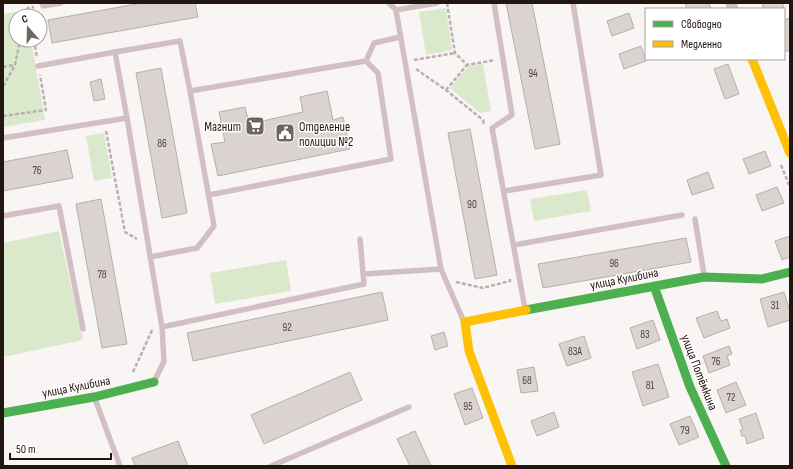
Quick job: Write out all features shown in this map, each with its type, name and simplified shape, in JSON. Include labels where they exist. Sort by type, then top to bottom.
[{"type":"street","points":[[752,60],[790,153]]},
{"type":"street","name":"улица Кулибина","points":[[464,322],[704,277],[762,279],[790,272]]},
{"type":"street","name":"улица Потёмкина","points":[[654,286],[690,387],[726,466]]},
{"type":"street","points":[[464,322],[469,351],[512,466]]},
{"type":"street","name":"улица Кулибина","points":[[3,413],[94,397],[154,382]]},
{"type":"lane","points":[[42,3],[43,6],[61,3]]},
{"type":"lane","points":[[388,3],[396,10],[441,269],[464,322]]},
{"type":"lane","points":[[396,10],[437,3]]},
{"type":"lane","points":[[494,3],[512,115],[492,128],[525,311]]},
{"type":"lane","points":[[504,191],[601,175],[572,3]]},
{"type":"lane","points":[[366,61],[374,43],[400,37]]},
{"type":"lane","points":[[38,66],[180,40],[214,226],[197,248],[150,257]]},
{"type":"lane","points":[[115,52],[162,327],[164,361],[154,382]]},
{"type":"lane","points":[[190,91],[366,61]]},
{"type":"lane","points":[[209,195],[391,159],[378,73],[366,61]]},
{"type":"lane","points":[[3,138],[127,118]]},
{"type":"lane","points":[[3,216],[59,206],[83,330]]},
{"type":"lane","points":[[514,245],[682,215]]},
{"type":"lane","points":[[695,219],[704,277]]},
{"type":"lane","points":[[162,327],[364,284],[360,239]]},
{"type":"lane","points":[[364,274],[441,269]]},
{"type":"lane","points":[[94,397],[120,466]]},
{"type":"lane","points":[[271,466],[409,407]]},
{"type":"path","points":[[447,3],[455,53],[467,65]]},
{"type":"path","points":[[3,86],[14,65],[18,48]]},
{"type":"path","points":[[3,116],[46,110],[35,48]]},
{"type":"path","points":[[405,61],[455,53]]},
{"type":"path","points":[[446,90],[467,65],[503,58]]},
{"type":"path","points":[[405,61],[446,90],[483,120],[484,128]]},
{"type":"path","points":[[3,67],[14,65]]},
{"type":"path","points":[[106,128],[125,232],[137,238],[138,245]]},
{"type":"path","points":[[446,280],[483,288],[510,281],[508,273]]},
{"type":"path","points":[[126,374],[133,372],[154,326]]},
{"type":"path","points":[[76,384],[98,380]]},
{"type":"green space","points":[[446,8],[452,50],[426,55],[419,12]]},
{"type":"green space","points":[[8,13],[8,48],[32,48],[45,120],[3,127],[3,14]]},
{"type":"green space","points":[[483,64],[491,111],[480,113],[450,88],[469,66]]},
{"type":"green space","points":[[104,133],[112,178],[94,181],[86,136]]},
{"type":"green space","points":[[587,190],[591,211],[534,221],[530,199]]},
{"type":"green space","points":[[59,231],[83,340],[3,357],[3,243]]},
{"type":"green space","points":[[286,260],[291,291],[215,304],[210,273]]},
{"type":"building","points":[[142,3],[195,3],[198,17],[52,43],[48,20]]},
{"type":"building","points":[[506,3],[532,3],[560,144],[535,149]]},
{"type":"building","points":[[685,3],[709,3],[711,8],[687,8]]},
{"type":"building","points":[[762,3],[782,3],[784,8],[764,8]]},
{"type":"building","points":[[629,13],[634,28],[612,36],[607,21]]},
{"type":"building","points":[[790,18],[790,50],[785,52],[785,20]]},
{"type":"building","points":[[641,46],[646,61],[624,69],[619,54]]},
{"type":"building","points":[[728,64],[739,94],[725,99],[714,69]]},
{"type":"building","points":[[161,68],[187,213],[162,218],[136,73]]},
{"type":"building","points":[[101,79],[105,99],[94,101],[90,82]]},
{"type":"building","name":"Отделение полиции №2","points":[[327,91],[333,120],[343,117],[350,149],[218,176],[211,144],[225,142],[219,112],[245,107],[249,124],[303,112],[300,97]]},
{"type":"building","points":[[470,129],[497,275],[475,279],[448,133]]},
{"type":"building","points":[[67,150],[73,178],[3,191],[3,162]]},
{"type":"building","points":[[765,151],[771,166],[749,174],[743,159]]},
{"type":"building","points":[[708,172],[714,188],[692,195],[687,180]]},
{"type":"building","points":[[777,187],[784,203],[762,211],[756,195]]},
{"type":"building","points":[[101,199],[127,344],[102,348],[76,204]]},
{"type":"building","points":[[790,236],[790,257],[782,260],[775,241]]},
{"type":"building","points":[[686,238],[691,262],[543,288],[538,264]]},
{"type":"building","points":[[382,292],[388,320],[193,361],[187,333]]},
{"type":"building","points":[[784,292],[790,312],[790,320],[768,327],[760,299]]},
{"type":"building","points":[[717,311],[721,321],[727,319],[730,328],[704,338],[696,318]]},
{"type":"building","points":[[653,320],[660,340],[637,349],[630,328]]},
{"type":"building","points":[[444,332],[448,346],[435,350],[431,336]]},
{"type":"building","points":[[584,336],[591,358],[567,366],[559,344]]},
{"type":"building","points":[[729,346],[732,354],[727,356],[730,365],[709,373],[703,356]]},
{"type":"building","points":[[658,364],[669,397],[643,406],[632,372]]},
{"type":"building","points":[[534,367],[538,391],[521,393],[517,370]]},
{"type":"building","points":[[350,372],[362,400],[264,444],[251,415]]},
{"type":"building","points":[[736,382],[746,405],[726,413],[717,390]]},
{"type":"building","points":[[472,388],[483,418],[465,425],[454,394]]},
{"type":"building","points":[[554,412],[559,427],[537,436],[531,421]]},
{"type":"building","points":[[756,413],[764,438],[747,444],[745,436],[742,436],[740,430],[743,430],[739,419]]},
{"type":"building","points":[[690,416],[699,437],[679,445],[670,424]]},
{"type":"building","points":[[415,431],[431,466],[410,466],[397,439]]},
{"type":"building","points":[[178,441],[188,466],[135,466],[132,458]]},
{"type":"traffic: fast","points":[[526,310],[704,277],[762,279],[790,272]]},
{"type":"traffic: fast","points":[[654,286],[690,387],[726,466]]},
{"type":"traffic: fast","points":[[3,413],[94,397],[154,382]]},
{"type":"traffic: slow","points":[[752,60],[790,153]]},
{"type":"traffic: slow","points":[[512,466],[469,351],[465,322],[526,310]]},
{"type":"place","name":"Магнит","points":[[255,126]]},
{"type":"place","name":"Отделение полиции №2","points":[[285,133]]}]
